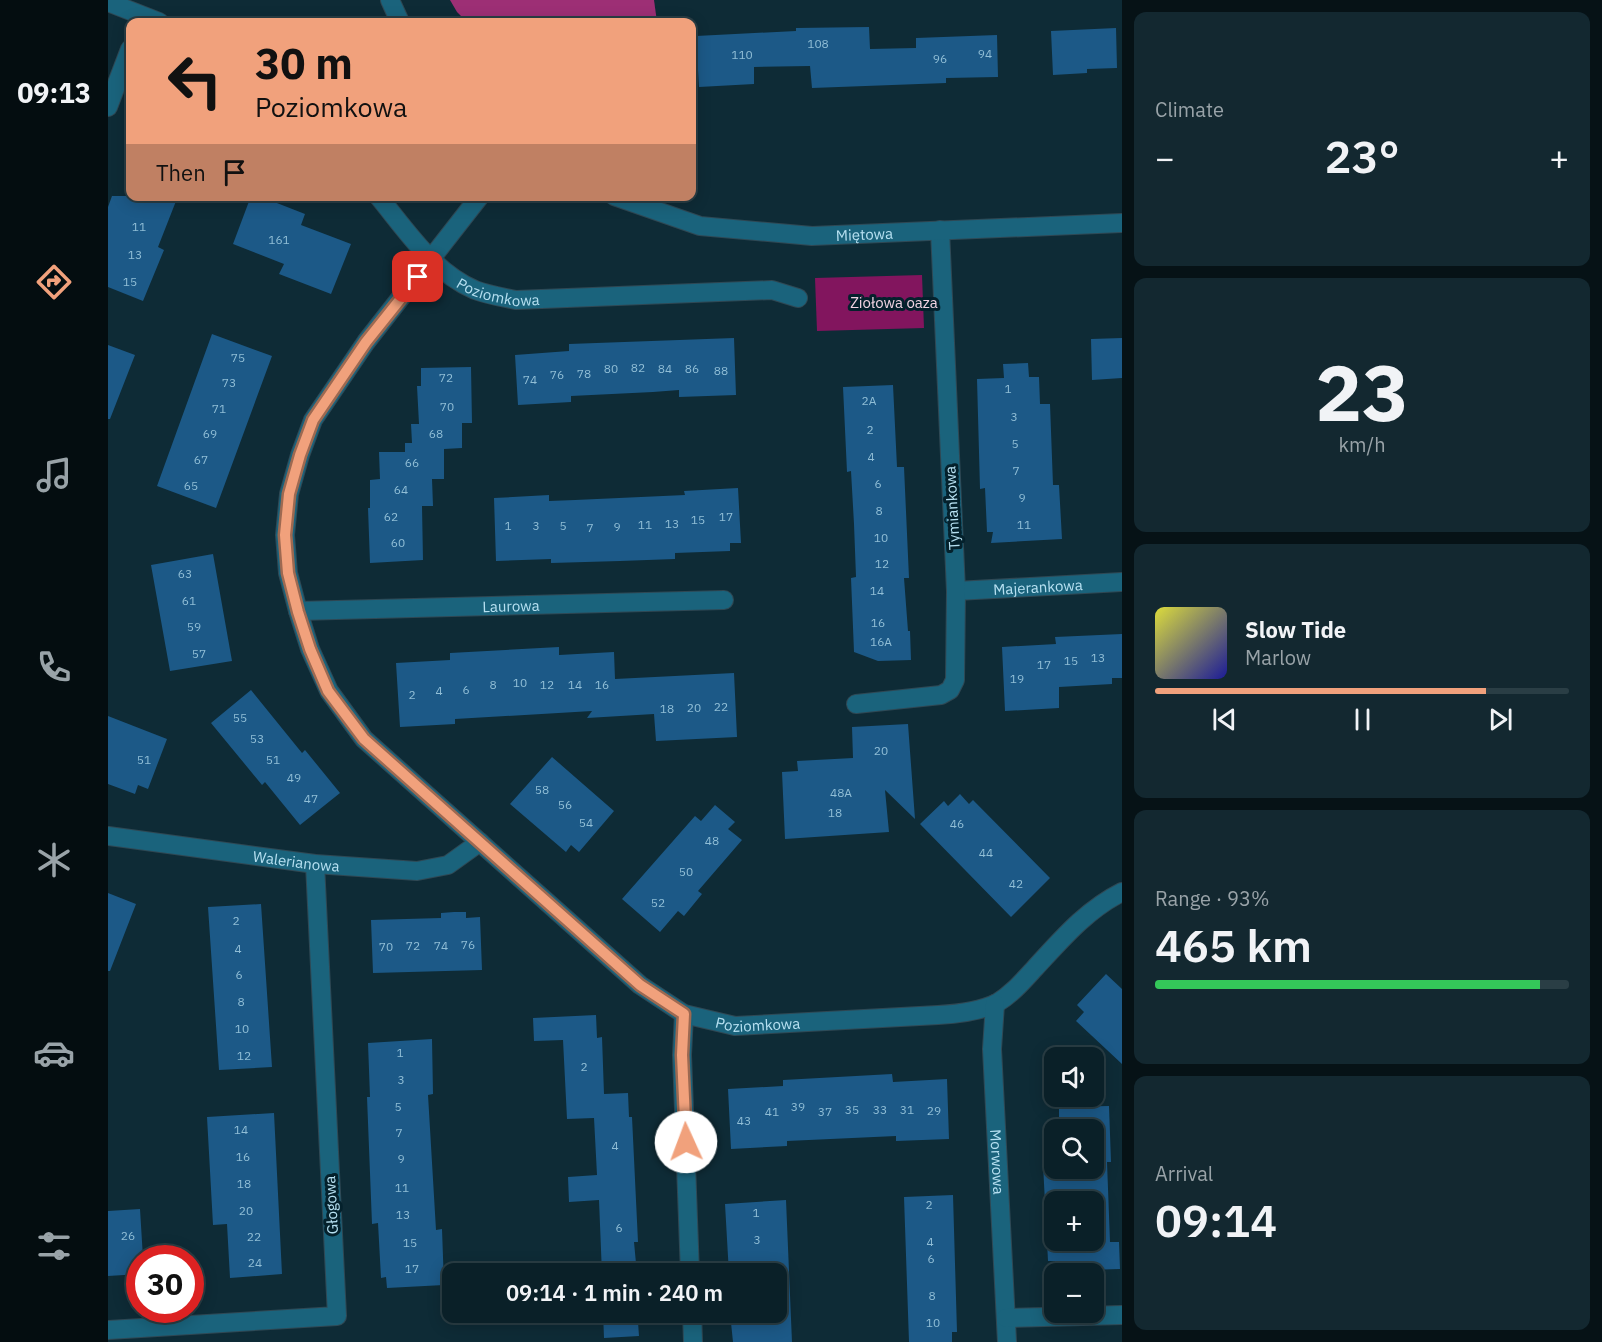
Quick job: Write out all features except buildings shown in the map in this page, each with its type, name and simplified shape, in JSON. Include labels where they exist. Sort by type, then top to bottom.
[{"type":"street","points":[[390,0],[398,18]]},
{"type":"street","points":[[108,3],[143,18]]},
{"type":"street","points":[[108,107],[126,60]]},
{"type":"street","points":[[382,201],[431,261],[476,201]]},
{"type":"street","name":"Miętowa","points":[[628,201],[700,226],[812,236],[1122,223]]},
{"type":"street","name":"Tymiankowa","points":[[856,704],[941,695],[950,690],[955,680],[956,591],[940,230]]},
{"type":"street","name":"Poziomkowa","points":[[798,297],[772,290],[516,300],[474,290],[431,261],[366,342],[313,420],[289,494],[285,535],[288,573],[310,649],[328,691],[364,739],[640,985],[684,1014],[735,1026],[962,1014],[995,1004],[1013,992],[1081,919],[1108,899],[1122,892]]},
{"type":"street","name":"Majerankowa","points":[[956,591],[1122,582]]},
{"type":"street","name":"Laurowa","points":[[298,612],[724,600]]},
{"type":"street","name":"Walerianowa","points":[[108,836],[315,864],[417,871],[448,865],[480,842]]},
{"type":"street","name":"Głogowa","points":[[108,1330],[337,1316],[315,864]]},
{"type":"street","name":"Morwowa","points":[[995,1004],[992,1049],[1007,1342]]},
{"type":"street","points":[[684,1014],[683,1066],[690,1263]]},
{"type":"street","points":[[1006,1318],[1122,1315]]},
{"type":"street","points":[[692,1323],[693,1342]]},
{"type":"green space","name":"Ziołowa oaza","points":[[922,275],[924,328],[817,331],[815,278]]},
{"type":"shaded area","points":[[450,0],[654,0],[656,18],[463,18]]},
{"type":"route","points":[[418,277],[366,342],[338,382],[313,420],[300,455],[289,494],[285,535],[288,573],[298,612],[310,649],[328,691],[364,739],[640,985],[684,1014],[682,1055],[686,1142]]}]
